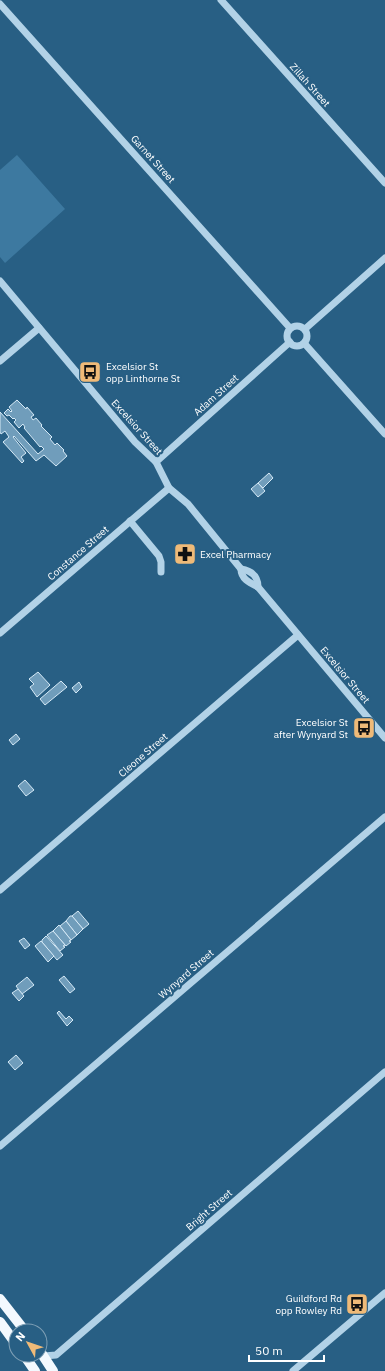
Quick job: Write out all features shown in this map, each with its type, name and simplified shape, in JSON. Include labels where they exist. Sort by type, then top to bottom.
[{"type":"main road","points":[[0,1300],[19,1323]]},
{"type":"main road","points":[[0,1322],[8,1333]]},
{"type":"street","name":"Zillah Street","points":[[221,0],[385,183]]},
{"type":"street","name":"Garnet Street","points":[[0,4],[290,328]]},
{"type":"street","points":[[305,329],[385,258]]},
{"type":"street","name":"Excelsior Street","points":[[0,281],[135,442],[156,462],[169,488],[188,504],[241,569],[242,576],[247,581],[258,587],[385,738]]},
{"type":"street","points":[[296,325],[305,329],[307,335],[304,343],[295,345],[290,342],[287,337],[290,328],[296,325]]},
{"type":"street","points":[[0,362],[39,328]]},
{"type":"street","name":"Adam Street","points":[[156,462],[290,342]]},
{"type":"street","points":[[304,343],[385,434]]},
{"type":"street","name":"Constance Street","points":[[0,633],[169,488]]},
{"type":"street","points":[[130,521],[158,556],[161,562],[161,572]]},
{"type":"street","name":"Cleone Street","points":[[0,890],[298,635]]},
{"type":"street","name":"Wynyard Street","points":[[0,1146],[385,817]]},
{"type":"street","name":"Bright Street","points":[[48,1354],[56,1355],[385,1072]]},
{"type":"street","points":[[293,1371],[385,1293]]},
{"type":"shaded area","points":[[17,155],[65,209],[5,263],[0,257],[0,170]]},
{"type":"building","points":[[17,400],[26,409],[27,407],[34,415],[31,417],[33,420],[36,418],[42,425],[41,426],[52,437],[50,439],[55,445],[57,443],[64,450],[63,451],[67,456],[56,466],[44,455],[36,461],[14,436],[13,437],[26,453],[21,457],[24,461],[22,463],[3,442],[9,437],[5,431],[1,434],[0,432],[0,412],[38,454],[44,449],[41,446],[40,447],[24,428],[25,427],[23,424],[19,428],[14,422],[16,420],[14,418],[13,419],[9,415],[7,416],[4,413],[8,409],[11,412],[12,411],[9,407]]},
{"type":"building","points":[[269,473],[273,478],[263,488],[258,483]]},
{"type":"building","points":[[258,483],[265,491],[258,497],[251,489]]},
{"type":"building","points":[[38,672],[50,685],[37,697],[30,687],[34,684],[29,679]]},
{"type":"building","points":[[61,681],[67,687],[45,705],[40,699]]},
{"type":"building","points":[[79,682],[82,687],[76,693],[72,688]]},
{"type":"building","points":[[16,734],[20,739],[13,745],[9,740]]},
{"type":"building","points":[[25,780],[34,790],[26,796],[18,786]]},
{"type":"building","points":[[78,911],[89,924],[83,929],[72,916]]},
{"type":"building","points":[[70,916],[72,916],[83,929],[77,935],[66,921]]},
{"type":"building","points":[[66,921],[77,935],[71,940],[60,926]]},
{"type":"building","points":[[59,925],[71,940],[69,941],[71,942],[66,946],[53,931]]},
{"type":"building","points":[[53,931],[65,945],[63,946],[65,947],[60,951],[47,935]]},
{"type":"building","points":[[46,936],[63,955],[57,960],[42,942]]},
{"type":"building","points":[[24,938],[30,945],[25,949],[19,941]]},
{"type":"building","points":[[41,941],[54,956],[48,962],[35,946]]},
{"type":"building","points":[[64,976],[75,989],[70,993],[59,980]]},
{"type":"building","points":[[27,977],[34,985],[22,994],[16,986]]},
{"type":"building","points":[[18,989],[24,996],[19,1001],[12,993]]},
{"type":"building","points":[[59,1011],[66,1019],[69,1016],[73,1020],[67,1026],[57,1013]]},
{"type":"building","points":[[16,1055],[23,1063],[15,1070],[8,1062]]},
{"type":"place","name":"Excelsior St opp Linthorne St","points":[[90,372]]},
{"type":"place","name":"Excel Pharmacy","points":[[185,554]]},
{"type":"place","name":"Excelsior St after Wynyard St","points":[[364,728]]},
{"type":"place","name":"Guildford Rd opp Rowley Rd","points":[[357,1304]]}]
